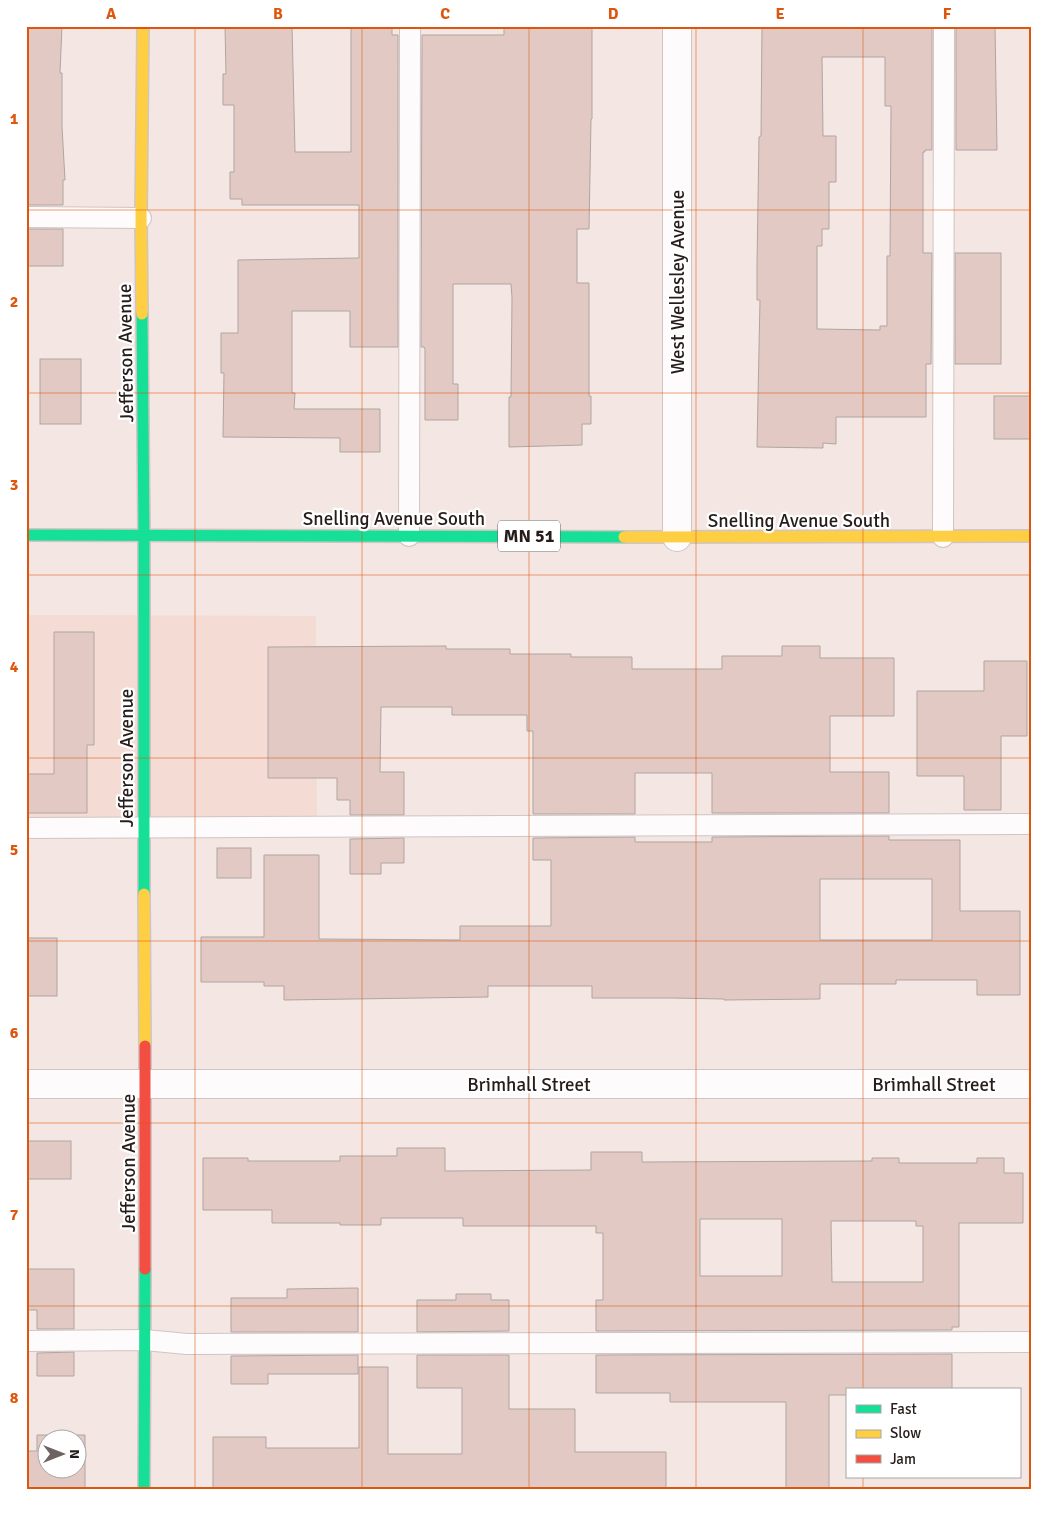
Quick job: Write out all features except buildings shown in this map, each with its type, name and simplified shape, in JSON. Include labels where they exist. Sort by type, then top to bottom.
[{"type":"street","name":"Jefferson Avenue","points":[[143,26],[141,218],[144,535],[144,1490]]},
{"type":"street","name":"West Wellesley Avenue","points":[[677,26],[677,537]]},
{"type":"street","name":"Snelling Avenue South","points":[[26,535],[1032,536]]},
{"type":"street","name":"Brimhall Street","points":[[26,1084],[1032,1084]]},
{"type":"lane","points":[[409,536],[410,26]]},
{"type":"lane","points":[[943,537],[944,26]]},
{"type":"lane","points":[[26,217],[141,218]]},
{"type":"lane","points":[[26,828],[1032,824]]},
{"type":"lane","points":[[26,1341],[145,1340],[187,1344],[1032,1342]]},
{"type":"shaded area","points":[[26,615],[316,616],[317,828],[26,828]]},
{"type":"traffic: fast","points":[[142,314],[144,894]]},
{"type":"traffic: fast","points":[[26,535],[624,537]]},
{"type":"traffic: fast","points":[[144,1490],[145,1269]]},
{"type":"traffic: slow","points":[[142,314],[143,26]]},
{"type":"traffic: slow","points":[[624,537],[1032,536]]},
{"type":"traffic: slow","points":[[144,894],[145,1046]]},
{"type":"traffic: jam","points":[[145,1046],[145,1269]]}]
